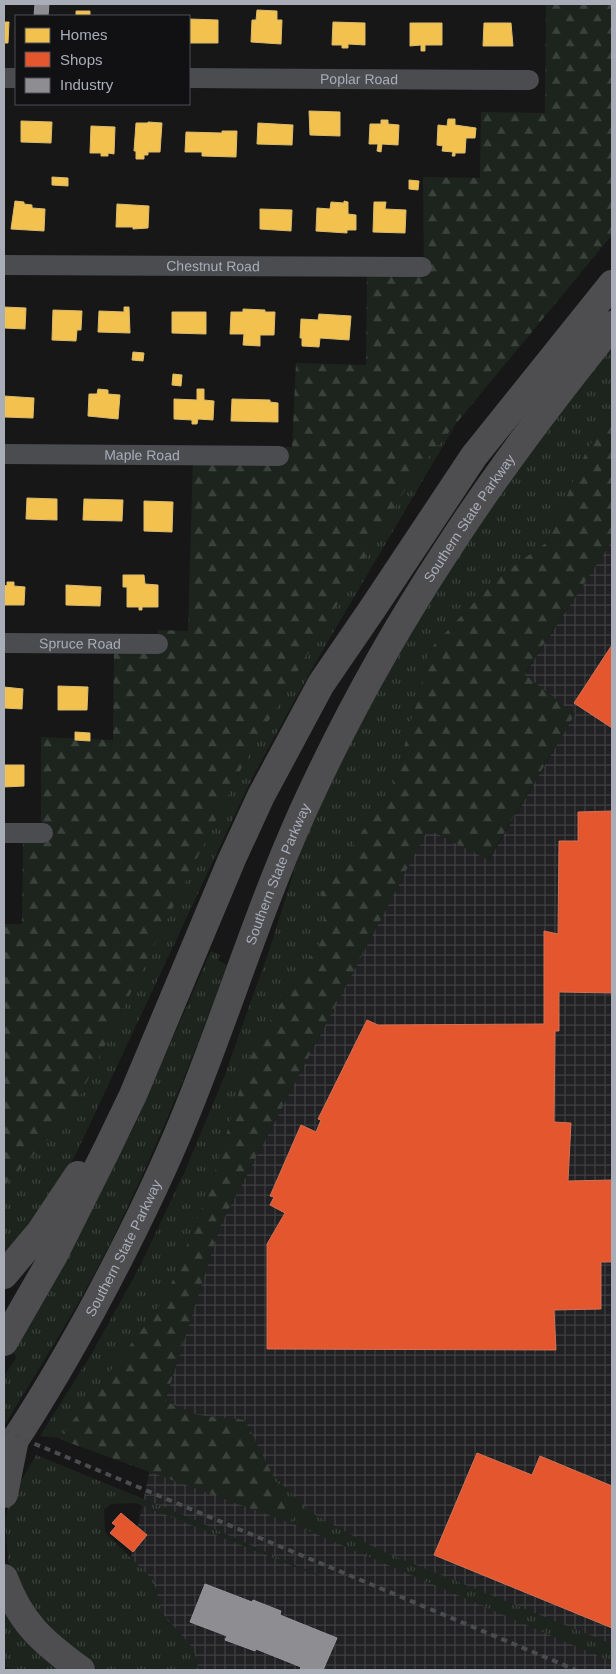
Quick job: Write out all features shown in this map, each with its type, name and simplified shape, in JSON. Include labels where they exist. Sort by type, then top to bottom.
[{"type":"highway","points":[[4,1342],[54,1255],[81,1202],[132,1095],[232,859],[261,796],[321,684],[474,456],[612,284]]},
{"type":"highway","name":"Southern State Parkway","points":[[10,1447],[78,1336],[144,1210],[185,1119],[280,866],[300,819],[357,703],[447,548],[517,448],[612,326]]},
{"type":"highway","points":[[4,1275],[40,1232],[132,1095]]},
{"type":"highway","points":[[4,1494],[10,1447]]},
{"type":"highway","points":[[4,1578],[16,1608],[25,1620],[49,1645],[81,1670]]},
{"type":"street","name":"Poplar Road","points":[[190,78],[529,80]]},
{"type":"street","name":"Chestnut Road","points":[[4,265],[422,267]]},
{"type":"street","name":"Maple Road","points":[[4,454],[278,456]]},
{"type":"street","name":"Spruce Road","points":[[4,643],[158,644]]},
{"type":"street","points":[[4,832],[43,833]]},
{"type":"shaded area","points":[[612,541],[612,1670],[128,1670],[109,1657],[165,1401],[220,1226],[428,829],[489,860],[575,714],[524,675]]},
{"type":"green space","points":[[546,4],[612,4],[612,235],[415,473],[246,759],[70,1116],[4,1186],[4,924],[22,924],[23,833],[41,833],[41,737],[113,740],[114,648],[157,646],[158,630],[188,631],[193,456],[292,447],[296,363],[366,365],[367,274],[424,272],[423,177],[480,178],[481,112],[545,113]]},
{"type":"green space","points":[[612,346],[612,406],[584,456],[547,542],[497,578],[431,648],[394,784],[321,893],[325,934],[252,1049],[210,1188],[165,1299],[60,1438],[40,1436],[92,1353],[140,1266],[185,1171],[224,1077],[270,948],[303,842],[386,670],[432,594],[510,480]]},
{"type":"green space","points":[[612,406],[612,541],[524,674],[575,714],[488,860],[428,829],[220,1226],[165,1401],[198,1415],[245,1420],[291,1512],[293,1524],[59,1439],[165,1299],[210,1188],[252,1049],[325,934],[321,893],[394,784],[431,648],[497,578],[547,542],[584,456]]},
{"type":"green space","points":[[456,424],[317,660],[253,776],[74,1158],[24,1230],[4,1255],[4,1186],[70,1116],[246,759],[415,473]]},
{"type":"green space","points":[[211,951],[220,955],[218,960],[227,965],[158,1140],[111,1242],[87,1288],[6,1423],[4,1422],[4,1376],[16,1358],[13,1351],[78,1236],[134,1127]]},
{"type":"green space","points":[[36,1455],[188,1517],[333,1582],[136,1503],[111,1504],[104,1510],[105,1532],[153,1580],[163,1614],[193,1648],[199,1670],[98,1670],[63,1645],[23,1602],[8,1561],[5,1521],[12,1486],[22,1479]]},
{"type":"green space","points":[[273,1475],[310,1512],[379,1550],[612,1644],[612,1662],[293,1524],[291,1512]]},
{"type":"green space","points":[[4,1601],[68,1670],[15,1670],[4,1666]]},
{"type":"building: Homes","points":[[257,10],[277,11],[277,20],[282,20],[281,44],[251,42],[252,20],[256,20]]},
{"type":"building: Homes","points":[[76,11],[90,11],[90,15],[76,15]]},
{"type":"building: Homes","points":[[190,19],[218,20],[218,43],[190,43]]},
{"type":"building: Homes","points":[[4,22],[9,22],[8,43],[4,43]]},
{"type":"building: Homes","points":[[333,22],[365,23],[365,45],[348,44],[348,48],[342,48],[342,45],[332,45]]},
{"type":"building: Homes","points":[[410,23],[442,23],[442,45],[425,45],[425,51],[421,51],[421,45],[410,46]]},
{"type":"building: Homes","points":[[484,23],[511,23],[513,46],[483,46]]},
{"type":"building: Homes","points":[[309,111],[340,112],[340,136],[310,135]]},
{"type":"building: Homes","points":[[448,119],[455,119],[455,125],[476,128],[475,138],[466,138],[465,153],[455,153],[455,156],[452,156],[453,152],[442,151],[443,146],[437,145],[438,125],[447,126]]},
{"type":"building: Homes","points":[[381,120],[388,120],[388,124],[399,125],[398,145],[382,144],[381,152],[377,151],[378,144],[369,144],[370,124],[381,124]]},
{"type":"building: Homes","points":[[21,121],[52,122],[51,143],[21,142]]},
{"type":"building: Homes","points":[[136,123],[162,123],[160,152],[148,152],[148,155],[144,155],[144,159],[136,159],[136,151],[134,151]]},
{"type":"building: Homes","points":[[258,123],[293,125],[292,145],[257,144]]},
{"type":"building: Homes","points":[[91,126],[115,127],[114,154],[108,153],[108,156],[101,156],[101,153],[90,153]]},
{"type":"building: Homes","points":[[222,131],[237,131],[236,157],[202,156],[202,152],[185,152],[186,132],[222,133]]},
{"type":"building: Homes","points":[[52,177],[68,178],[68,186],[52,185]]},
{"type":"building: Homes","points":[[409,180],[419,181],[418,190],[409,189]]},
{"type":"building: Homes","points":[[15,201],[32,205],[32,208],[45,209],[44,231],[11,229]]},
{"type":"building: Homes","points":[[344,201],[348,202],[348,214],[356,215],[356,230],[347,230],[347,233],[316,231],[317,208],[330,209],[331,202],[344,203]]},
{"type":"building: Homes","points":[[374,202],[386,202],[385,209],[406,210],[405,233],[373,232]]},
{"type":"building: Homes","points":[[117,204],[149,206],[148,228],[116,227]]},
{"type":"building: Homes","points":[[260,209],[292,210],[291,231],[260,229]]},
{"type":"building: Homes","points":[[4,307],[26,308],[25,329],[4,328]]},
{"type":"building: Homes","points":[[124,307],[129,307],[130,333],[98,332],[99,311],[124,312]]},
{"type":"building: Homes","points":[[243,309],[275,312],[274,335],[260,335],[260,346],[243,345],[244,334],[230,334],[231,312],[243,312]]},
{"type":"building: Homes","points":[[53,310],[82,311],[81,330],[77,330],[76,341],[52,340]]},
{"type":"building: Homes","points":[[172,312],[206,312],[206,334],[172,333]]},
{"type":"building: Homes","points":[[319,314],[351,316],[349,340],[320,338],[319,347],[302,346],[302,338],[300,338],[301,319],[318,320]]},
{"type":"building: Homes","points":[[133,352],[144,353],[143,361],[132,360]]},
{"type":"building: Homes","points":[[173,374],[182,375],[181,386],[172,385]]},
{"type":"building: Homes","points":[[98,389],[108,390],[108,394],[120,395],[118,419],[88,416],[89,394],[97,394]]},
{"type":"building: Homes","points":[[197,389],[204,389],[204,400],[214,401],[213,420],[198,419],[197,424],[192,424],[192,420],[174,419],[174,399],[197,400]]},
{"type":"building: Homes","points":[[4,396],[34,398],[33,418],[4,417]]},
{"type":"building: Homes","points":[[232,399],[270,400],[270,402],[278,403],[278,422],[231,421]]},
{"type":"building: Homes","points":[[27,498],[57,499],[57,520],[26,519]]},
{"type":"building: Homes","points":[[84,499],[123,500],[122,521],[83,520]]},
{"type":"building: Homes","points":[[144,501],[173,502],[172,532],[144,531]]},
{"type":"building: Homes","points":[[123,575],[144,575],[145,584],[158,585],[158,607],[142,607],[142,610],[139,610],[139,607],[127,607],[127,587],[123,587]]},
{"type":"building: Homes","points":[[7,582],[14,582],[14,586],[25,587],[24,605],[4,605],[4,585],[7,586]]},
{"type":"building: Homes","points":[[66,585],[101,587],[100,606],[66,605]]},
{"type":"building: Homes","points":[[58,686],[88,687],[87,710],[58,710]]},
{"type":"building: Homes","points":[[4,687],[23,689],[22,709],[4,708]]},
{"type":"building: Homes","points":[[75,732],[90,733],[90,741],[75,740]]},
{"type":"building: Homes","points":[[4,765],[24,765],[24,786],[4,787]]},
{"type":"building: Shops","points":[[612,645],[612,728],[574,703]]},
{"type":"building: Shops","points":[[612,811],[612,993],[559,992],[559,1031],[555,1031],[554,1122],[571,1123],[568,1181],[612,1180],[612,1262],[601,1262],[601,1309],[554,1310],[556,1350],[267,1349],[267,1244],[285,1213],[270,1205],[274,1197],[270,1196],[301,1125],[316,1132],[321,1120],[318,1119],[367,1020],[378,1025],[544,1024],[544,931],[558,934],[559,841],[578,841],[578,812]]},
{"type":"building: Shops","points":[[477,1453],[532,1475],[540,1456],[612,1486],[612,1628],[434,1555]]},
{"type":"building: Shops","points":[[121,1513],[147,1535],[133,1552],[110,1533],[116,1526],[112,1523]]},
{"type":"building: Industry","points":[[35,4],[49,4],[48,15],[34,15]]},
{"type":"building: Industry","points":[[205,1584],[281,1611],[280,1615],[337,1638],[323,1670],[300,1670],[301,1667],[256,1649],[255,1651],[225,1640],[227,1636],[190,1622]]},
{"type":"railway","points":[[4,1431],[576,1670]]}]
